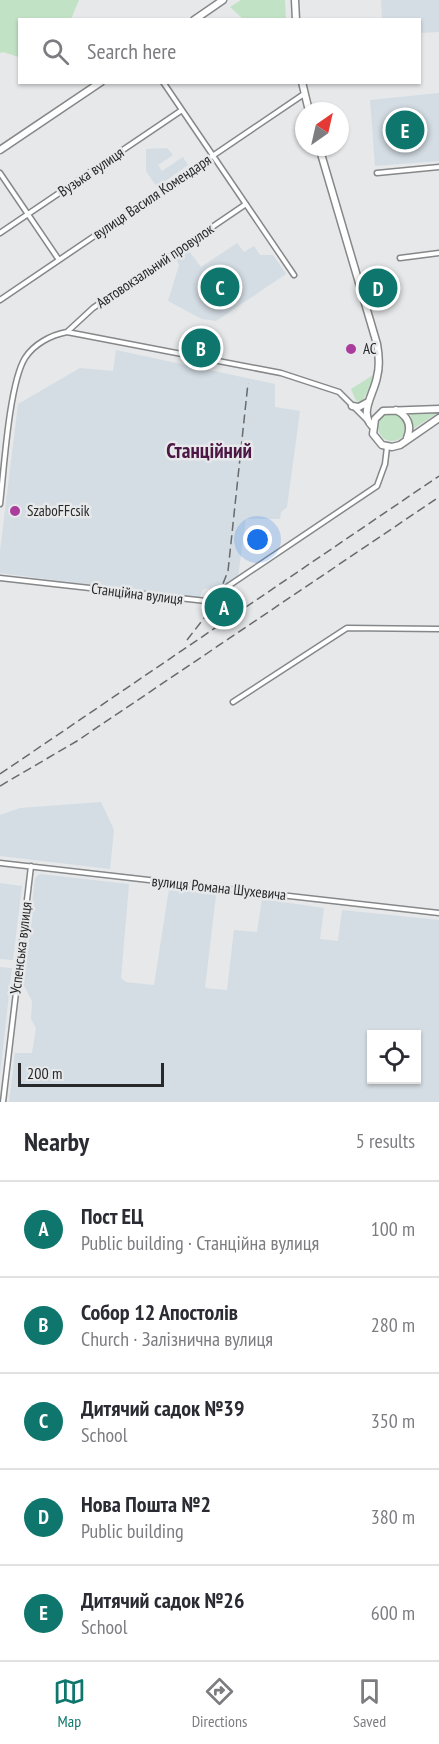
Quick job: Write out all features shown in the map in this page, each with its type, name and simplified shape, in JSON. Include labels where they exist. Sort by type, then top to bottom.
[{"type":"main road","points":[[197,18],[223,0]]},
{"type":"main road","points":[[295,0],[296,18]]},
{"type":"main road","points":[[0,150],[98,84]]},
{"type":"main road","points":[[302,84],[306,102]]},
{"type":"main road","points":[[323,156],[377,344],[379,369],[370,398],[370,424],[377,440],[387,447],[396,446],[439,418]]},
{"type":"main road","points":[[352,406],[359,406],[370,398]]},
{"type":"main road","points":[[370,398],[372,406],[383,411],[439,409]]},
{"type":"main road","points":[[396,410],[404,415],[409,424],[406,439]]},
{"type":"main road","points":[[370,424],[383,411]]},
{"type":"street","points":[[164,84],[294,275]]},
{"type":"street","name":"вулиця Василя Комендаря","points":[[0,300],[304,94]]},
{"type":"street","name":"Вузька вулиця","points":[[0,233],[182,110]]},
{"type":"street","points":[[377,173],[439,167]]},
{"type":"street","points":[[0,173],[59,260]]},
{"type":"street","name":"Автовокзальний провулок","points":[[0,504],[14,394],[23,362],[45,340],[54,334],[67,332],[93,308],[246,204]]},
{"type":"street","points":[[400,258],[439,253]]},
{"type":"street","points":[[67,332],[281,373],[339,392],[370,424]]},
{"type":"street","name":"Станційна вулиця","points":[[0,578],[206,601],[377,486],[382,476],[387,447]]},
{"type":"street","points":[[233,702],[347,628],[439,629]]},
{"type":"street","name":"вулиця Романа Шухевича","points":[[0,863],[439,913]]},
{"type":"street","name":"Успенська вулиця","points":[[3,1102],[31,866]]},
{"type":"shaded area","points":[[381,0],[439,0],[439,32],[421,33],[421,18],[382,18]]},
{"type":"shaded area","points":[[439,93],[439,161],[375,166],[370,100]]},
{"type":"shaded area","points":[[167,148],[173,155],[158,165],[162,171],[183,157],[188,165],[157,187],[146,171],[146,149]]},
{"type":"shaded area","points":[[237,243],[244,252],[254,246],[260,255],[273,255],[286,274],[216,321],[202,319],[168,301],[179,265],[174,255],[186,247],[201,267]]},
{"type":"shaded area","points":[[116,350],[275,384],[275,407],[300,411],[287,507],[281,512],[280,519],[246,519],[238,577],[223,587],[203,589],[199,599],[0,573],[0,551],[18,404],[80,368],[113,371]]},
{"type":"shaded area","points":[[101,802],[114,830],[110,869],[0,856],[0,815],[20,808]]},
{"type":"shaded area","points":[[40,874],[129,884],[121,978],[126,982],[154,985],[169,889],[216,895],[205,988],[227,990],[234,930],[257,932],[262,899],[324,908],[320,939],[338,941],[342,910],[439,920],[439,1102],[9,1102],[15,1053],[32,1053],[36,1028],[31,1019],[32,1001],[23,984],[35,878]]},
{"type":"shaded area","points":[[0,883],[22,886],[13,960],[0,959]]},
{"type":"shaded area","points":[[0,967],[12,968],[0,1074]]},
{"type":"green space","points":[[0,0],[79,0],[71,18],[18,18],[18,57],[0,53]]},
{"type":"green space","points":[[241,0],[285,0],[286,18],[242,18],[230,7]]},
{"type":"green space","points":[[373,375],[371,385],[362,402],[356,401],[351,389]]},
{"type":"green space","points":[[392,413],[402,417],[406,427],[402,437],[392,441],[382,437],[378,427],[382,417]]},
{"type":"green space","points":[[410,413],[436,414],[413,429]]},
{"type":"railway","points":[[187,640],[215,604],[228,571],[248,383]]},
{"type":"railway","points":[[0,774],[439,476]]},
{"type":"railway","points":[[0,786],[77,741],[439,497]]},
{"type":"place","name":"Дитячий садок №26","points":[[405,130]]},
{"type":"place","name":"Дитячий садок №39","points":[[220,287]]},
{"type":"place","name":"Нова Пошта №2","points":[[378,288]]},
{"type":"place","name":"Собор 12 Апостолів","points":[[201,348]]},
{"type":"place","name":"AC","points":[[351,349]]},
{"type":"place","name":"SzaboFFcsik","points":[[15,511]]},
{"type":"place","name":"Пост ЕЦ","points":[[224,607]]},
{"type":"district","name":"Станційний","points":[[209,451]]}]
